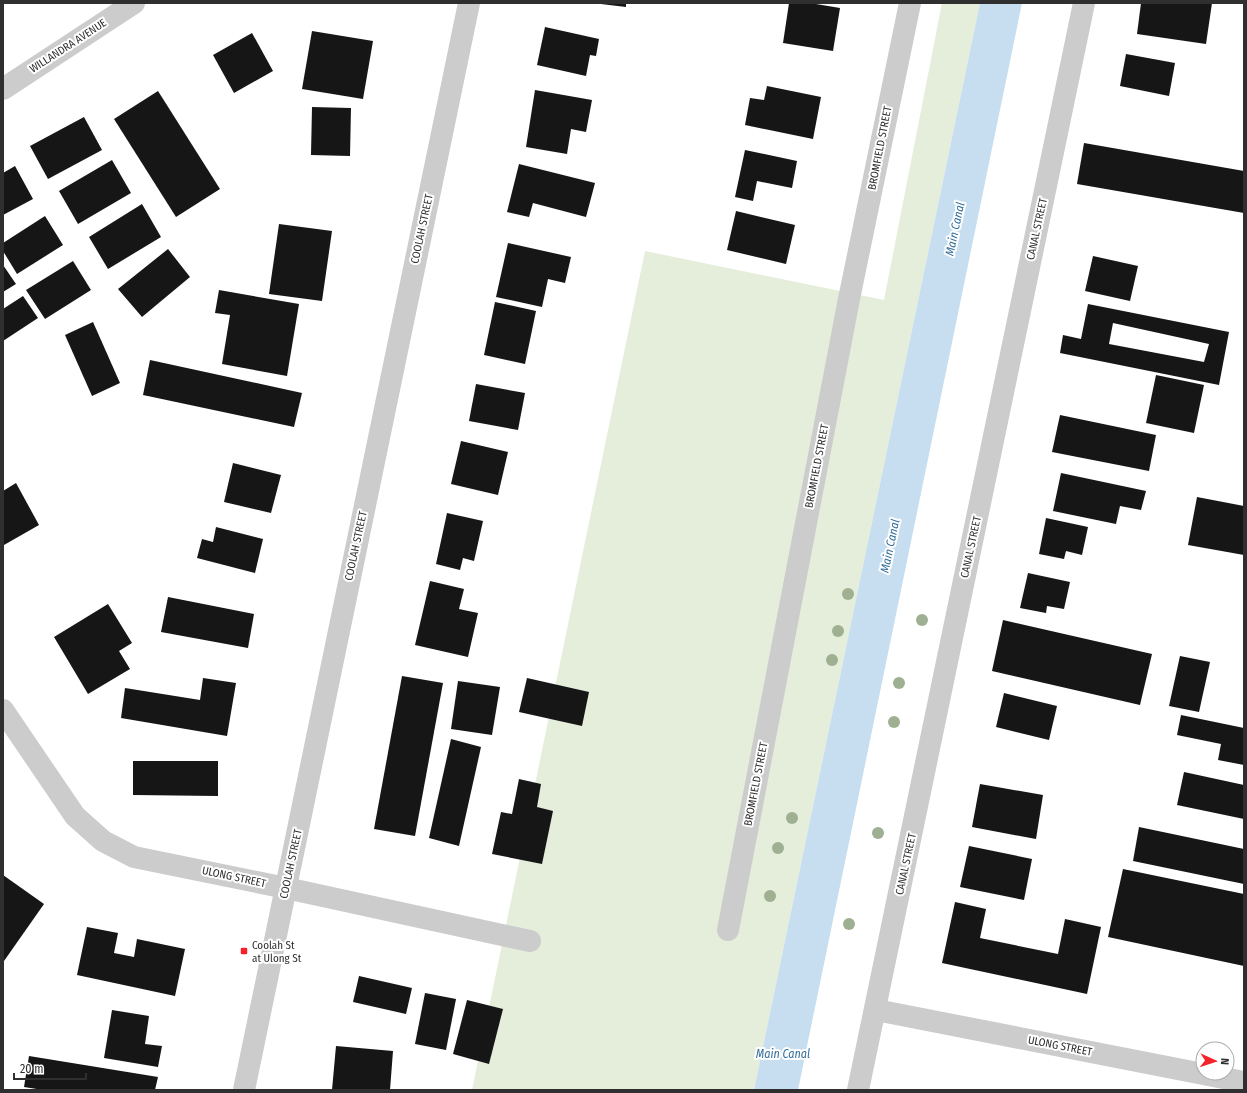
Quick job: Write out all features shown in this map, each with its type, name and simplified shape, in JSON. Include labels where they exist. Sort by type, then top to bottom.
[{"type":"street","name":"WILLANDRA AVENUE","points":[[3,89],[134,3]]},
{"type":"street","name":"COOLAH STREET","points":[[244,1090],[469,3]]},
{"type":"street","name":"BROMFIELD STREET","points":[[728,930],[850,299],[910,3]]},
{"type":"street","name":"CANAL STREET","points":[[858,1090],[876,1010],[1084,3]]},
{"type":"street","name":"ULONG STREET","points":[[3,710],[75,816],[103,841],[134,857],[286,888],[530,941]]},
{"type":"street","name":"ULONG STREET","points":[[876,1010],[1244,1082]]},
{"type":"green space","points":[[942,3],[980,3],[754,1090],[472,1090],[645,251],[884,300]]},
{"type":"water","name":"Main Canal","points":[[980,3],[1022,3],[798,1090],[754,1090]]},
{"type":"building","points":[[626,3],[626,7],[601,4]]},
{"type":"building","points":[[789,3],[810,3],[840,8],[833,51],[783,43]]},
{"type":"building","points":[[1141,3],[1212,3],[1206,44],[1137,34]]},
{"type":"building","points":[[545,27],[599,39],[596,56],[590,55],[586,76],[537,65]]},
{"type":"building","points":[[312,31],[373,41],[363,99],[302,89]]},
{"type":"building","points":[[252,33],[273,71],[234,93],[213,55]]},
{"type":"building","points":[[1126,54],[1175,63],[1169,96],[1120,86]]},
{"type":"building","points":[[767,86],[821,97],[813,139],[745,125],[750,98],[764,100]]},
{"type":"building","points":[[535,90],[592,100],[586,132],[571,129],[567,154],[526,147]]},
{"type":"building","points":[[158,91],[220,189],[176,217],[114,119]]},
{"type":"building","points":[[312,107],[351,108],[350,156],[311,155]]},
{"type":"building","points":[[84,117],[102,150],[48,179],[30,146]]},
{"type":"building","points":[[1084,143],[1244,171],[1244,213],[1077,184]]},
{"type":"building","points":[[745,150],[797,161],[792,188],[757,181],[753,201],[735,197]]},
{"type":"building","points":[[112,160],[131,193],[78,224],[59,191]]},
{"type":"building","points":[[519,164],[595,183],[586,217],[533,203],[529,217],[507,212]]},
{"type":"building","points":[[15,166],[33,199],[3,215],[3,173]]},
{"type":"building","points":[[142,204],[161,237],[108,269],[89,237]]},
{"type":"building","points":[[736,211],[795,225],[786,264],[727,250]]},
{"type":"building","points":[[45,216],[63,245],[17,274],[3,251],[3,243]]},
{"type":"building","points":[[279,224],[332,231],[322,301],[269,294]]},
{"type":"building","points":[[508,243],[571,257],[565,283],[548,279],[542,307],[496,297]]},
{"type":"building","points":[[168,249],[190,277],[142,317],[118,289]]},
{"type":"building","points":[[1093,256],[1138,266],[1130,301],[1085,291]]},
{"type":"building","points":[[73,261],[91,290],[45,319],[26,290]]},
{"type":"building","points":[[3,265],[16,284],[3,292]]},
{"type":"building","points":[[219,290],[299,304],[287,376],[222,364],[230,315],[215,313]]},
{"type":"building","points":[[23,296],[38,318],[3,341],[3,309]]},
{"type":"building","points":[[495,302],[536,311],[525,364],[484,355]]},
{"type":"building","points":[[1088,304],[1229,332],[1219,385],[1060,353],[1063,335],[1081,339]],"holes":[[[1113,323],[1209,344],[1204,362],[1109,344]]]},
{"type":"building","points":[[93,322],[120,383],[92,396],[65,335]]},
{"type":"building","points":[[150,360],[302,393],[294,427],[143,395]]},
{"type":"building","points":[[1156,375],[1204,385],[1194,433],[1146,423]]},
{"type":"building","points":[[476,384],[525,393],[518,430],[469,421]]},
{"type":"building","points":[[1060,415],[1156,435],[1149,471],[1052,452]]},
{"type":"building","points":[[461,441],[508,452],[498,495],[451,484]]},
{"type":"building","points":[[233,463],[281,475],[271,513],[224,502]]},
{"type":"building","points":[[1061,473],[1146,491],[1141,510],[1120,506],[1116,524],[1053,511]]},
{"type":"building","points":[[16,483],[39,525],[4,545],[3,491]]},
{"type":"building","points":[[1197,497],[1244,506],[1244,555],[1188,545]]},
{"type":"building","points":[[447,513],[483,521],[474,561],[463,558],[460,570],[436,564]]},
{"type":"building","points":[[1046,518],[1088,527],[1082,555],[1066,551],[1064,559],[1039,554]]},
{"type":"building","points":[[216,527],[263,539],[255,573],[197,558],[202,539],[213,542]]},
{"type":"building","points":[[1028,573],[1070,582],[1064,609],[1047,606],[1046,613],[1020,608]]},
{"type":"building","points":[[430,581],[464,589],[459,609],[478,613],[468,657],[415,645]]},
{"type":"building","points":[[168,597],[254,614],[248,648],[161,632]]},
{"type":"building","points":[[108,604],[132,643],[119,651],[130,669],[88,694],[54,637]]},
{"type":"building","points":[[1003,620],[1152,654],[1140,705],[992,671]]},
{"type":"building","points":[[1180,656],[1210,662],[1199,712],[1169,706]]},
{"type":"building","points":[[402,676],[443,683],[415,836],[374,829]]},
{"type":"building","points":[[203,678],[236,683],[227,736],[121,718],[125,688],[200,700]]},
{"type":"building","points":[[527,678],[589,692],[582,726],[519,712]]},
{"type":"building","points":[[458,681],[500,687],[492,735],[451,729]]},
{"type":"building","points":[[1004,693],[1057,706],[1049,740],[996,727]]},
{"type":"building","points":[[1181,715],[1244,728],[1244,765],[1218,760],[1221,744],[1177,735]]},
{"type":"building","points":[[451,739],[481,747],[459,846],[429,838]]},
{"type":"building","points":[[133,761],[218,761],[218,796],[133,795]]},
{"type":"building","points":[[1184,772],[1244,785],[1244,819],[1177,805]]},
{"type":"building","points":[[519,779],[541,784],[537,807],[553,811],[542,864],[492,854],[501,812],[512,814]]},
{"type":"building","points":[[980,784],[1043,795],[1036,839],[972,827]]},
{"type":"building","points":[[1139,827],[1244,849],[1244,884],[1133,861]]},
{"type":"building","points":[[969,846],[1032,859],[1024,900],[960,887]]},
{"type":"building","points":[[1123,869],[1244,894],[1244,966],[1108,937]]},
{"type":"building","points":[[3,875],[44,904],[4,961],[3,960]]},
{"type":"building","points":[[955,902],[986,909],[980,938],[1058,954],[1065,919],[1101,927],[1087,994],[942,963]]},
{"type":"building","points":[[87,927],[118,933],[114,953],[134,957],[137,939],[185,949],[175,996],[77,975]]},
{"type":"building","points":[[359,976],[412,988],[406,1014],[353,1002]]},
{"type":"building","points":[[425,993],[456,999],[446,1050],[415,1044]]},
{"type":"building","points":[[467,1000],[503,1009],[489,1064],[453,1054]]},
{"type":"building","points":[[112,1010],[149,1016],[145,1044],[162,1046],[158,1067],[104,1058]]},
{"type":"building","points":[[336,1046],[393,1051],[390,1090],[332,1090]]},
{"type":"building","points":[[29,1056],[158,1077],[155,1090],[43,1090],[24,1087]]},
{"type":"place","name":"Coolah St at Ulong St","points":[[244,951]]}]
